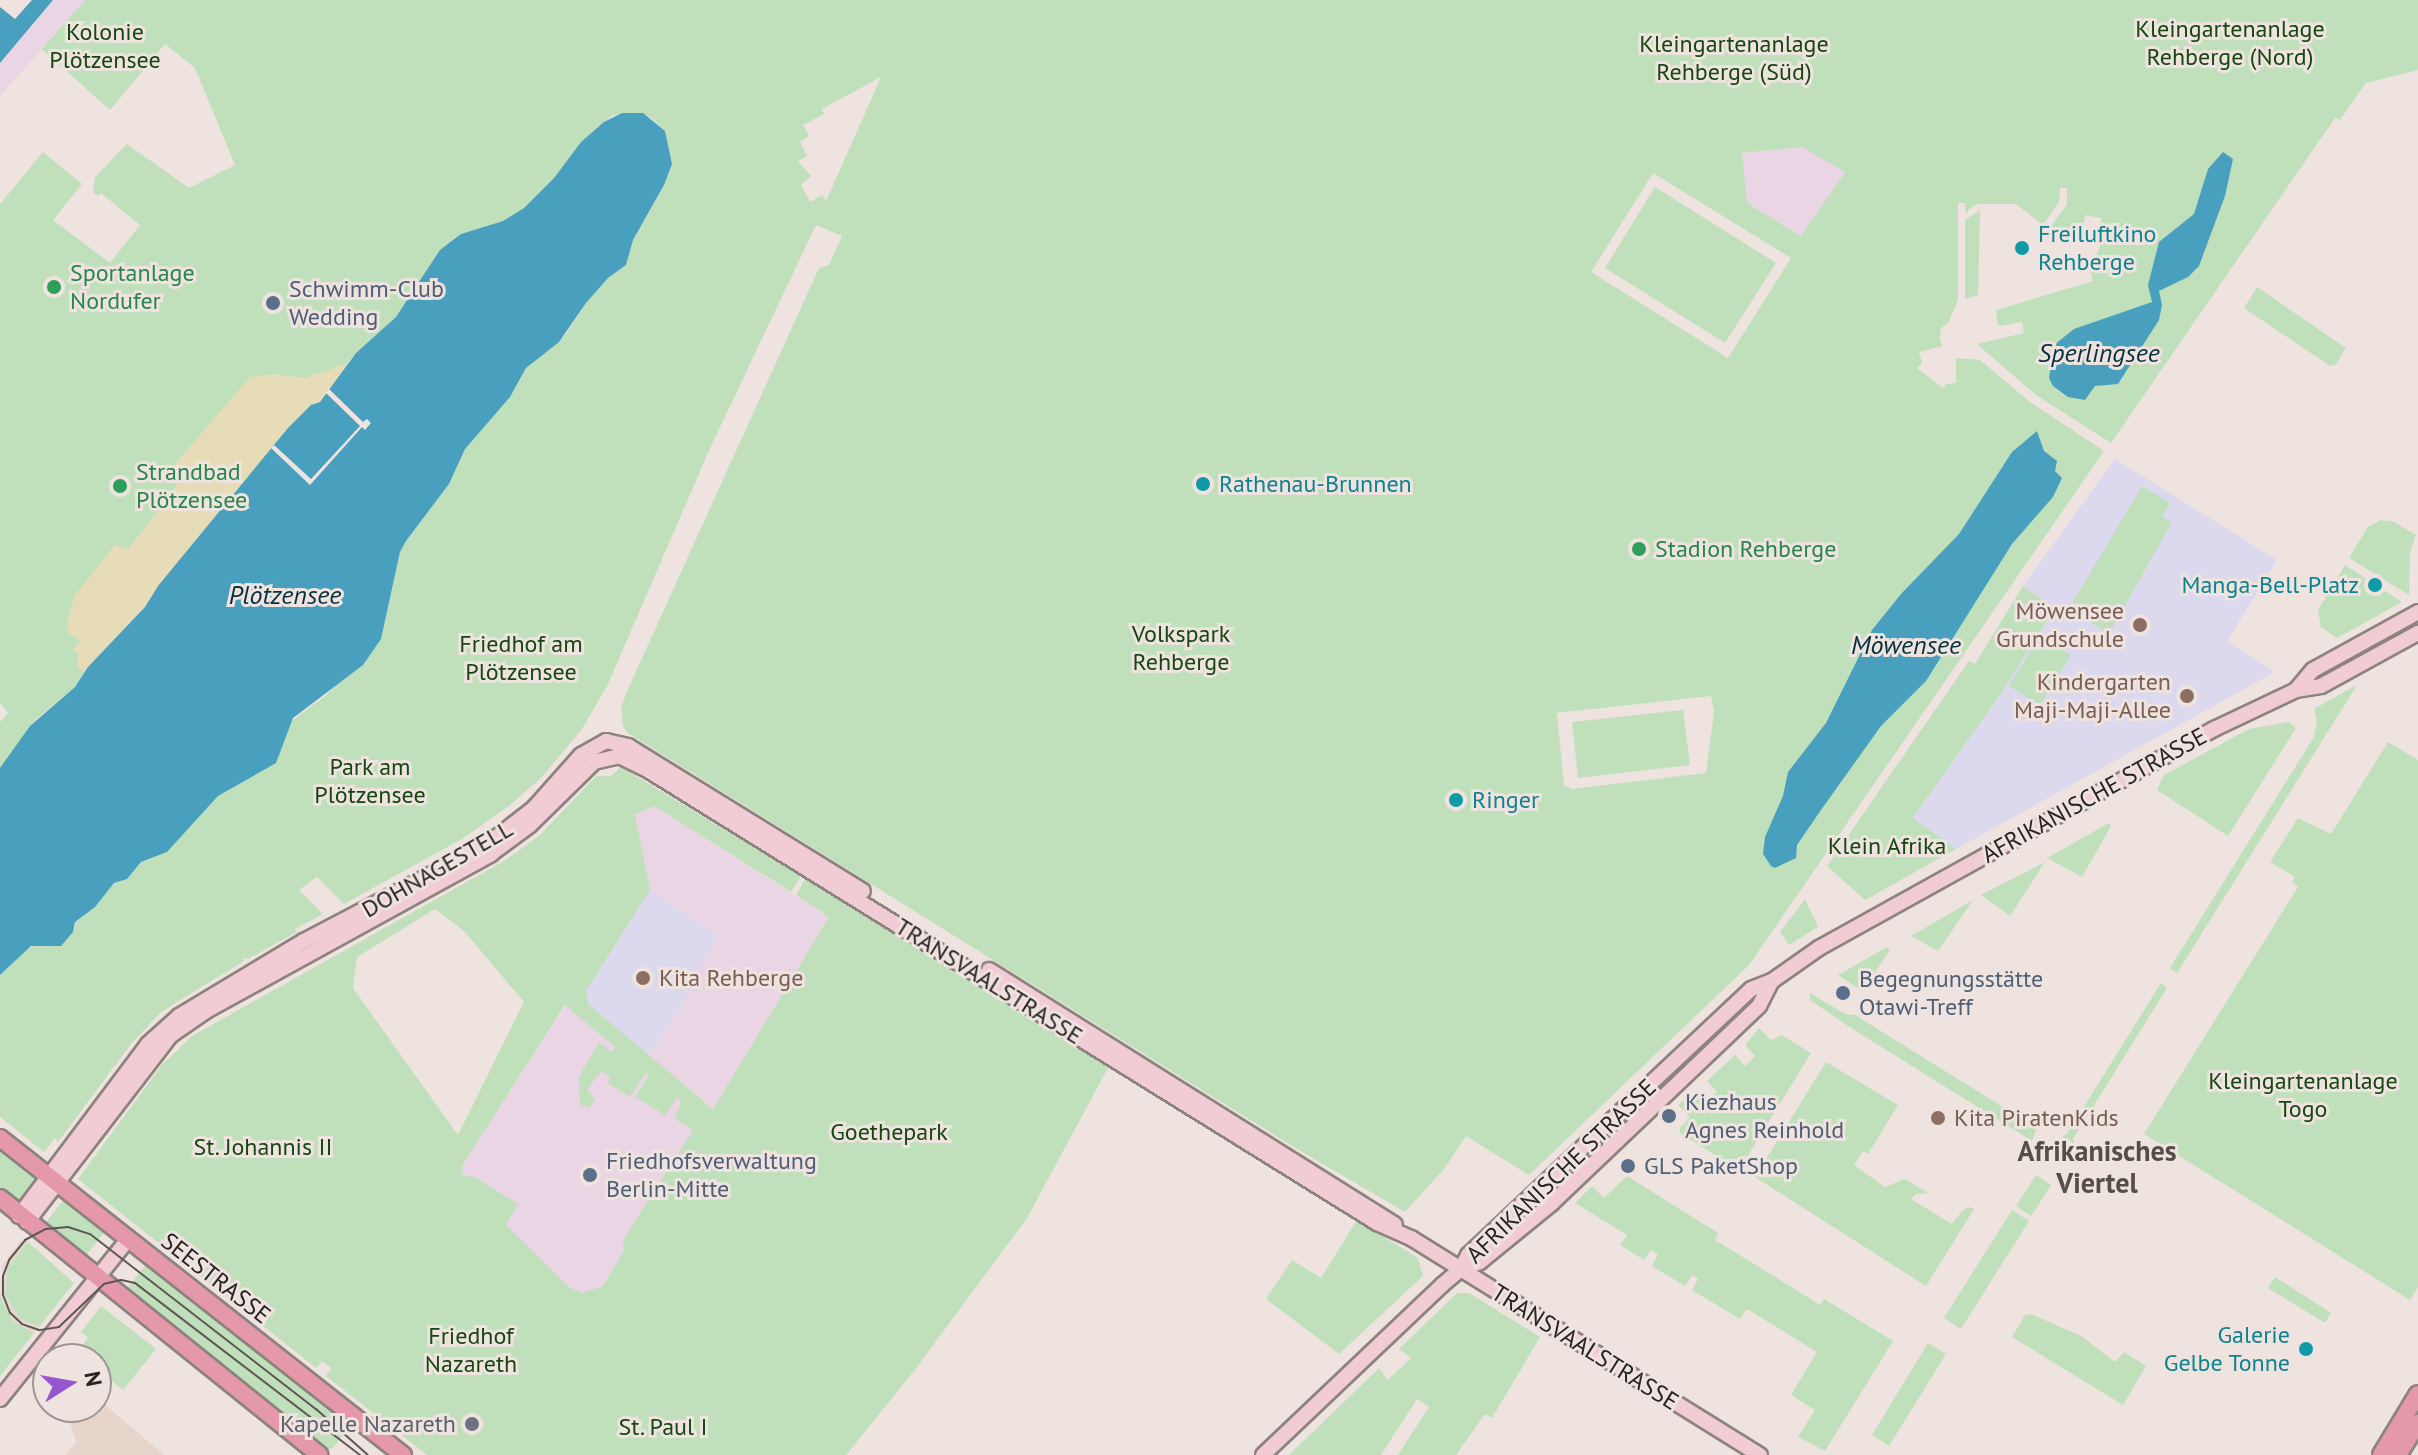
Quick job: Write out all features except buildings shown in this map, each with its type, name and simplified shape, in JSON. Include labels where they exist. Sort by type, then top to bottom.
[{"type":"main road","name":"SEESTRASSE","points":[[0,1138],[403,1455]]},
{"type":"main road","points":[[0,1198],[320,1455]]},
{"type":"main road","points":[[2381,1455],[2418,1394]]},
{"type":"main road","points":[[2398,1455],[2418,1423]]},
{"type":"street","name":"AFRIKANISCHE STRASSE","points":[[2296,690],[2313,670],[2415,617]]},
{"type":"street","name":"AFRIKANISCHE STRASSE","points":[[1263,1455],[1461,1269],[1468,1255],[1751,989],[1772,981],[1819,948],[2214,729],[2296,690],[2321,686],[2418,633]]},
{"type":"street","points":[[2345,652],[2363,663]]},
{"type":"street","name":"TRANSVAALSTRASSE","points":[[606,749],[635,762],[859,895],[1299,1168],[1382,1214],[1411,1238],[1760,1455]]},
{"type":"street","name":"DOHNAGESTELL","points":[[23,1219],[148,1044],[179,1016],[304,941],[485,846],[534,808],[581,755],[606,749]]},
{"type":"street","name":"AFRIKANISCHE STRASSE","points":[[1461,1269],[1480,1262],[1551,1204],[1620,1135],[1759,1006],[1772,981]]},
{"type":"street","points":[[1609,1124],[1620,1135]]},
{"type":"street","points":[[0,1399],[128,1239]]},
{"type":"shaded area","points":[[53,0],[85,0],[0,96],[0,63]]},
{"type":"shaded area","points":[[1802,147],[1845,171],[1802,236],[1747,203],[1741,153]]},
{"type":"shaded area","name":"Möwensee Grundschule","points":[[2115,459],[2277,560],[2227,641],[2275,672],[1956,849],[1913,819],[2002,692],[2054,608],[2023,586]]},
{"type":"shaded area","points":[[654,806],[829,917],[714,1109],[649,1056],[692,990],[687,986],[719,937],[650,890],[635,815]]},
{"type":"shaded area","name":"Kita Rehberge","points":[[650,890],[719,937],[688,986],[692,990],[649,1056],[588,1004],[586,991]]},
{"type":"shaded area","points":[[566,1005],[707,1124],[601,1296],[579,1301],[512,1233],[463,1175],[462,1166]]},
{"type":"shaded area","points":[[23,1238],[28,1242],[8,1268],[5,1296],[20,1319],[39,1327],[34,1333],[14,1321],[0,1296],[3,1264]]},
{"type":"shaded area","points":[[112,1411],[164,1455],[66,1455],[76,1442],[70,1423],[112,1423]]},
{"type":"green space","name":"Volkspark Rehberge","points":[[85,0],[2418,0],[2418,70],[2366,83],[2340,120],[2335,118],[2111,443],[2036,395],[1977,344],[2024,333],[2022,322],[1998,326],[1996,310],[2093,281],[2090,269],[2100,247],[2101,218],[2085,215],[2084,226],[2078,225],[2066,242],[2049,229],[2067,204],[2067,188],[2060,188],[2059,202],[2043,225],[2016,204],[1978,204],[1966,215],[1965,203],[1958,203],[1958,300],[1948,323],[1941,328],[1943,346],[1919,352],[1922,363],[1917,368],[1943,388],[1946,384],[1956,383],[1956,358],[1980,360],[2030,402],[2104,451],[1749,965],[1529,1175],[1466,1136],[1444,1169],[1405,1212],[1292,1146],[628,733],[623,726],[621,707],[628,689],[819,268],[829,265],[842,236],[816,225],[711,446],[608,684],[582,729],[541,778],[509,806],[462,839],[344,904],[317,877],[299,890],[323,914],[248,959],[243,958],[244,961],[161,1012],[131,1044],[58,1142],[55,1138],[44,1152],[0,1117],[0,975],[27,949],[37,945],[44,947],[75,928],[75,922],[95,907],[114,883],[127,879],[141,862],[167,852],[218,796],[276,763],[289,723],[325,696],[381,639],[400,552],[406,541],[449,484],[465,449],[516,387],[526,368],[566,334],[586,303],[608,278],[626,265],[633,240],[664,185],[672,164],[665,131],[651,118],[643,113],[613,115],[581,142],[554,178],[524,208],[503,221],[461,234],[396,317],[356,353],[88,667],[75,687],[35,720],[0,768],[0,722],[8,713],[0,702],[0,204],[43,152],[82,184],[53,220],[110,263],[140,225],[101,193],[98,196],[93,192],[95,177],[127,144],[189,188],[235,165],[195,68],[165,44],[110,110],[42,49]],"holes":[[[881,77],[826,201],[822,195],[810,202],[801,185],[811,176],[798,161],[807,156],[800,142],[809,136],[803,125],[824,114],[822,109]],[[1802,147],[1845,172],[1801,236],[1747,203],[1742,153]],[[1653,173],[1791,258],[1728,358],[1591,272]],[[1711,696],[1714,712],[1706,773],[1572,789],[1564,785],[1557,713]]]},
{"type":"green space","points":[[1655,187],[1776,263],[1725,343],[1605,268]]},
{"type":"green space","points":[[1980,210],[1978,295],[1965,299],[1965,220]]},
{"type":"green space","points":[[2257,287],[2346,348],[2336,364],[2330,366],[2244,308]]},
{"type":"green space","points":[[2142,486],[2170,503],[2162,516],[2172,522],[2109,634],[2091,623],[2095,616],[2073,602]]},
{"type":"green space","points":[[2380,520],[2392,521],[2416,535],[2410,552],[2409,595],[2349,558],[2368,527]]},
{"type":"green space","points":[[2345,565],[2402,602],[2337,638],[2321,627],[2318,610]]},
{"type":"green space","name":"Klein Afrika","points":[[2023,586],[2055,608],[2002,692],[1913,818],[1956,849],[1865,900],[1827,866],[1969,661],[1975,664]]},
{"type":"green space","points":[[2040,636],[2071,655],[2040,705],[2009,686]]},
{"type":"green space","points":[[2357,685],[2177,973],[2170,968],[2314,737],[2317,722],[2314,709]]},
{"type":"green space","points":[[1683,710],[1690,765],[1578,778],[1572,722]]},
{"type":"green space","points":[[2288,722],[2296,728],[2228,836],[2157,790],[2164,775],[2249,729]]},
{"type":"green space","name":"Kleingartenanlage Togo","points":[[2388,742],[2418,760],[2418,1287],[2410,1300],[2144,1134],[2298,887],[2292,882],[2295,877],[2270,862],[2298,818],[2331,834]]},
{"type":"green space","points":[[621,767],[801,876],[791,892],[654,806],[635,815],[650,890],[586,991],[588,1004],[713,1109],[829,917],[796,895],[805,879],[1109,1066],[1027,1218],[914,1371],[846,1455],[427,1455],[326,1376],[331,1368],[322,1361],[316,1368],[78,1179],[162,1065],[192,1036],[504,861],[539,836],[596,776],[611,776]],"holes":[[[435,909],[464,931],[524,1002],[458,1135],[353,988],[357,957]],[[565,1005],[615,1047],[612,1052],[599,1043],[593,1052],[579,1077],[580,1105],[589,1107],[592,1104],[595,1099],[587,1090],[601,1071],[610,1076],[608,1083],[630,1097],[646,1073],[649,1075],[635,1097],[665,1115],[677,1098],[681,1102],[675,1119],[693,1130],[623,1240],[624,1251],[603,1286],[582,1293],[569,1287],[506,1225],[518,1204],[476,1178],[463,1175],[462,1166]]]},
{"type":"green space","points":[[2109,823],[2111,826],[2082,877],[2047,858]]},
{"type":"green space","points":[[2045,862],[2010,916],[1981,895]]},
{"type":"green space","points":[[1805,899],[1818,927],[1789,945],[1780,932]]},
{"type":"green space","points":[[1973,900],[1938,951],[1911,936]]},
{"type":"green space","points":[[1887,947],[1890,950],[1862,991],[1838,975]]},
{"type":"green space","points":[[2161,983],[2167,988],[2073,1139],[2075,1144],[2061,1136],[2067,1134]]},
{"type":"green space","points":[[1810,993],[1845,1014],[1855,1015],[2037,1128],[2032,1141],[1848,1026],[1810,1000]]},
{"type":"green space","points":[[1753,995],[1757,999],[1632,1117],[1628,1113]]},
{"type":"green space","points":[[1759,1028],[1771,1040],[1782,1035],[1811,1053],[1739,1170],[1680,1133],[1680,1128],[1690,1117],[1678,1105],[1697,1091],[1707,1102],[1717,1092],[1707,1081],[1735,1055],[1745,1066],[1755,1056],[1745,1045]]},
{"type":"green space","points":[[1826,1062],[1898,1105],[1868,1154],[1863,1151],[1854,1165],[1885,1187],[1905,1179],[1928,1193],[1916,1194],[1911,1199],[1952,1224],[1962,1211],[1969,1207],[1974,1209],[1926,1286],[1755,1177]]},
{"type":"green space","points":[[0,1146],[39,1177],[21,1203],[0,1188]]},
{"type":"green space","points":[[2036,1175],[2051,1185],[2031,1216],[2016,1206]]},
{"type":"green space","points":[[1627,1176],[1718,1233],[1715,1240],[1820,1305],[1824,1299],[1893,1341],[1825,1451],[1798,1437],[1815,1410],[1791,1395],[1817,1352],[1747,1309],[1740,1319],[1692,1290],[1698,1279],[1692,1275],[1685,1286],[1652,1266],[1658,1254],[1651,1250],[1644,1260],[1620,1245],[1627,1235],[1575,1203],[1592,1186],[1604,1198]]},
{"type":"green space","points":[[65,1198],[106,1230],[84,1258],[43,1226]]},
{"type":"green space","points":[[2012,1210],[2029,1221],[1961,1329],[1944,1318]]},
{"type":"green space","points":[[1357,1220],[1418,1258],[1423,1276],[1339,1354],[1266,1299],[1292,1260],[1321,1278]]},
{"type":"green space","points":[[28,1242],[74,1283],[39,1327],[20,1319],[5,1295],[8,1268]]},
{"type":"green space","points":[[148,1262],[351,1424],[333,1448],[328,1449],[126,1290]]},
{"type":"green space","points":[[2275,1277],[2331,1313],[2325,1323],[2268,1288]]},
{"type":"green space","points":[[1457,1293],[1469,1293],[1540,1337],[1492,1418],[1485,1414],[1456,1455],[1398,1455],[1429,1407],[1417,1399],[1381,1455],[1289,1455],[1379,1368],[1388,1380],[1411,1358],[1399,1349]]},
{"type":"green space","points":[[0,1296],[13,1321],[34,1333],[0,1376]]},
{"type":"green space","points":[[101,1306],[156,1349],[123,1390],[112,1381],[112,1343],[84,1343],[88,1338],[81,1332]]},
{"type":"green space","points":[[2031,1314],[2081,1336],[2115,1362],[2124,1352],[2146,1366],[2123,1405],[2012,1337],[2025,1315]]},
{"type":"green space","points":[[1928,1343],[1946,1354],[1889,1446],[1872,1435]]},
{"type":"sand","points":[[351,362],[320,402],[311,405],[288,428],[158,586],[145,607],[84,673],[77,666],[78,652],[72,650],[81,641],[68,633],[67,623],[75,595],[115,545],[128,549],[174,490],[182,473],[175,464],[250,377],[273,374],[305,378]]},
{"type":"water","points":[[32,0],[53,0],[0,63],[0,7],[15,19]]},
{"type":"water","name":"Plötzensee","points":[[622,113],[643,113],[665,131],[672,164],[664,185],[633,240],[626,265],[608,278],[586,303],[559,342],[526,368],[510,397],[465,449],[449,484],[406,541],[400,552],[381,639],[363,665],[293,718],[276,763],[218,796],[167,852],[141,862],[127,879],[114,883],[95,907],[75,922],[73,932],[61,946],[31,946],[0,975],[0,768],[30,726],[75,687],[88,667],[145,607],[158,586],[288,428],[311,405],[320,402],[356,353],[396,317],[440,250],[461,234],[503,221],[524,208],[554,178],[581,142],[604,122]]},
{"type":"water","name":"Sperlingsee","points":[[2223,152],[2233,159],[2225,196],[2199,266],[2188,277],[2159,291],[2162,305],[2159,320],[2118,384],[2095,386],[2085,400],[2068,397],[2053,386],[2049,378],[2054,345],[2074,329],[2152,302],[2148,285],[2159,242],[2194,214],[2208,169]]},
{"type":"water","name":"Möwensee","points":[[2037,431],[2044,451],[2057,461],[2055,471],[2062,478],[2053,497],[2012,544],[1926,681],[1881,726],[1821,810],[1797,845],[1796,858],[1775,868],[1771,866],[1763,854],[1765,837],[1783,796],[1788,772],[1826,723],[1872,630],[1901,594],[1959,534],[2012,452]]},
{"type":"pier","points":[[329,389],[363,422],[367,419],[371,423],[365,430],[362,427],[310,485],[271,448],[274,445],[311,479],[360,426],[325,392]]},
{"type":"tram line","points":[[360,1455],[135,1283],[121,1280],[104,1284],[59,1327],[39,1330],[22,1324],[10,1313],[3,1295],[3,1276],[9,1260],[25,1240],[46,1229],[68,1227],[90,1234],[316,1409],[368,1455]]},
{"type":"place","name":"Freiluftkino Rehberge","points":[[2022,248]]},
{"type":"place","name":"Sportanlage Nordufer","points":[[54,287]]},
{"type":"place","name":"Schwimm-Club Wedding","points":[[273,303]]},
{"type":"place","name":"Rathenau-Brunnen","points":[[1203,484]]},
{"type":"place","name":"Strandbad Plötzensee","points":[[120,486]]},
{"type":"place","name":"Stadion Rehberge","points":[[1639,549]]},
{"type":"place","name":"Manga-Bell-Platz","points":[[2375,585]]},
{"type":"place","name":"Möwensee Grundschule","points":[[2140,625]]},
{"type":"place","name":"Kindergarten Maji-Maji-Allee","points":[[2187,696]]},
{"type":"place","name":"Ringer","points":[[1456,800]]},
{"type":"place","name":"Kita Rehberge","points":[[643,978]]},
{"type":"place","name":"Begegnungsstätte Otawi-Treff","points":[[1843,993]]},
{"type":"place","name":"Kiezhaus Agnes Reinhold","points":[[1669,1116]]},
{"type":"place","name":"Kita PiratenKids","points":[[1938,1118]]},
{"type":"place","name":"GLS PaketShop","points":[[1628,1166]]},
{"type":"place","name":"Friedhofsverwaltung Berlin-Mitte","points":[[590,1175]]},
{"type":"place","name":"Galerie Gelbe Tonne","points":[[2306,1349]]},
{"type":"place","name":"Kapelle Nazareth","points":[[472,1424]]},
{"type":"district","name":"Afrikanisches Viertel","points":[[2097,1167]]},
{"type":"park label","name":"Kleingartenanlage Rehberge (Nord)","points":[[2230,43]]},
{"type":"park label","name":"Kolonie Plötzensee","points":[[105,46]]},
{"type":"park label","name":"Kleingartenanlage Rehberge (Süd)","points":[[1734,58]]},
{"type":"park label","name":"Friedhof am Plötzensee","points":[[521,658]]},
{"type":"park label","name":"Park am Plötzensee","points":[[370,781]]},
{"type":"park label","name":"Goethepark","points":[[889,1132]]},
{"type":"park label","name":"St. Johannis II","points":[[263,1147]]},
{"type":"park label","name":"Friedhof Nazareth","points":[[471,1350]]},
{"type":"park label","name":"St. Paul I","points":[[663,1427]]}]
